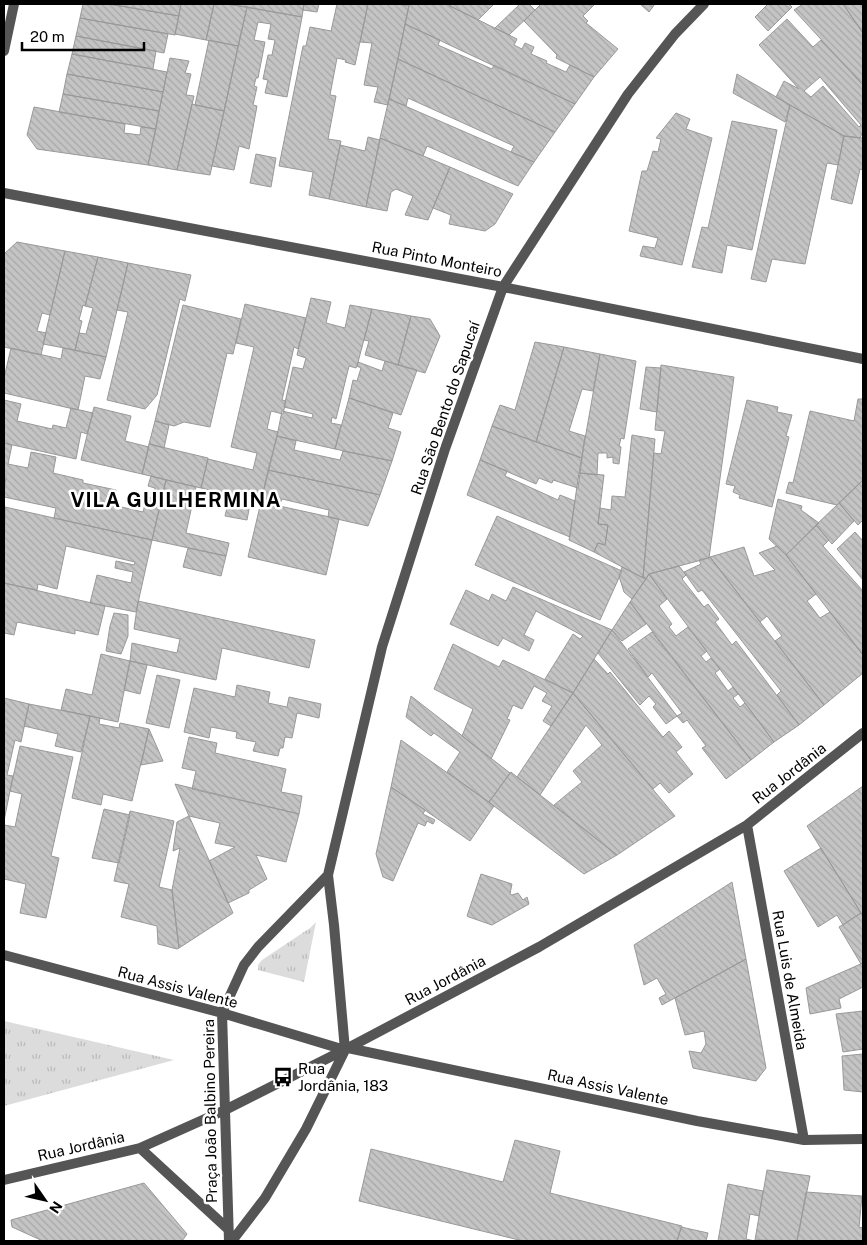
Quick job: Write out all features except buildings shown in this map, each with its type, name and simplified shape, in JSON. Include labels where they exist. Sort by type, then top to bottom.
[{"type":"street","points":[[4,51],[14,4]]},
{"type":"street","name":"Rua São Bento do Sapucaí","points":[[328,875],[382,647],[445,448],[503,287],[628,94],[676,34],[704,4]]},
{"type":"street","name":"Rua Pinto Monteiro","points":[[4,193],[503,287],[863,359]]},
{"type":"street","name":"Rua Jordânia","points":[[4,1180],[140,1148],[224,1110],[346,1049],[539,947],[747,825],[863,733]]},
{"type":"street","name":"Rua Luis de Almeida","points":[[747,825],[804,1140]]},
{"type":"street","points":[[230,1241],[265,1198],[300,1138],[346,1049],[328,875]]},
{"type":"street","name":"Praça João Balbino Pereira","points":[[230,1241],[228,1229],[222,1013],[244,965],[272,931],[328,875]]},
{"type":"street","name":"Rua Assis Valente","points":[[4,955],[222,1013],[346,1049],[697,1121],[804,1140],[863,1139]]},
{"type":"street","name":"Praça João Balbino Pereira","points":[[140,1148],[228,1229]]},
{"type":"green space","points":[[316,922],[304,982],[258,970],[258,965],[262,960]]},
{"type":"green space","points":[[4,1021],[174,1060],[4,1106]]},
{"type":"place","name":"Rua Jordânia, 183","points":[[283,1077]]},
{"type":"district","name":"VILA GUILHERMINA","points":[[176,500]]}]
